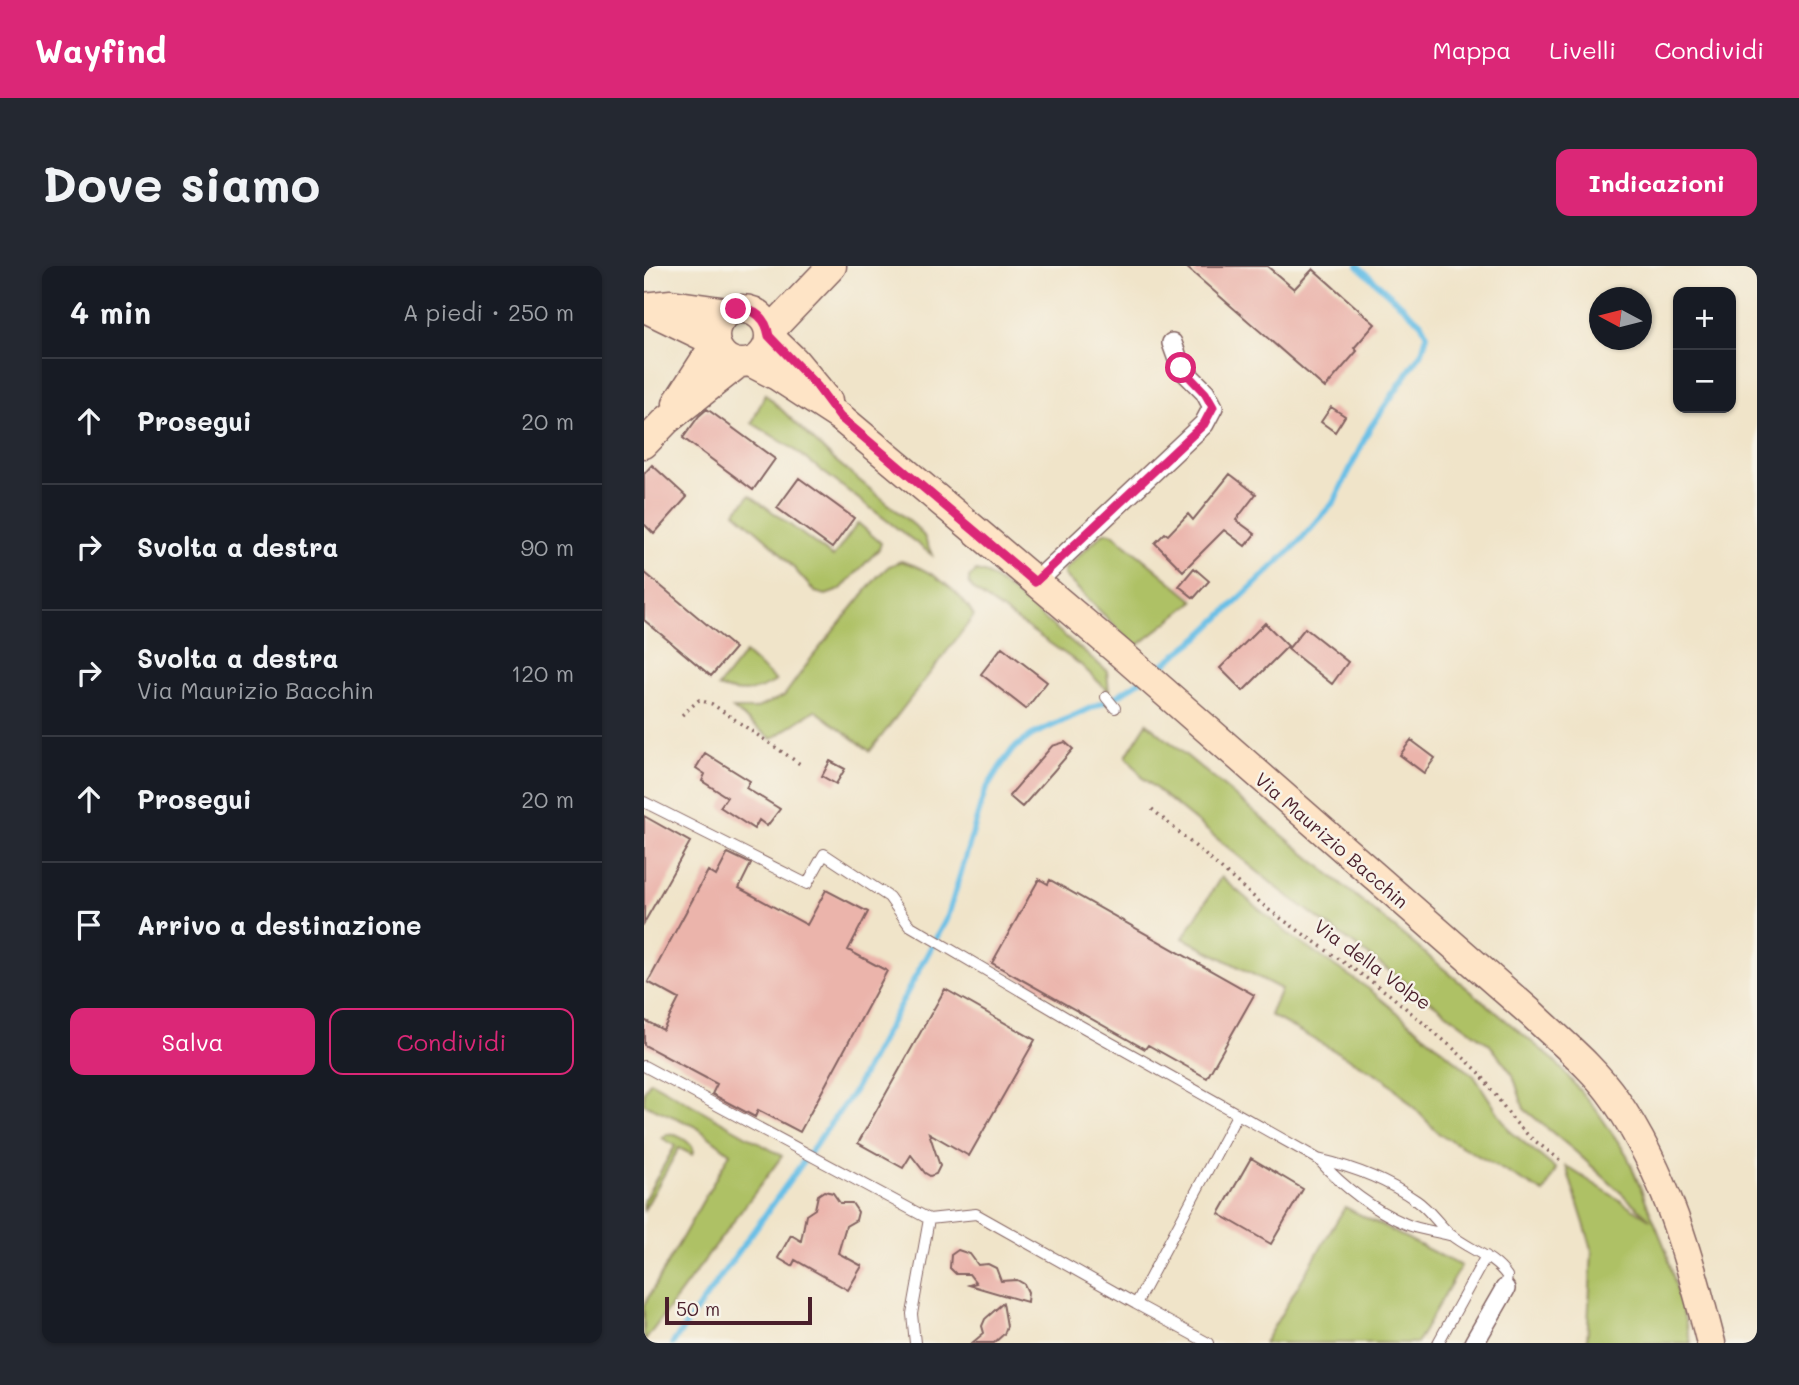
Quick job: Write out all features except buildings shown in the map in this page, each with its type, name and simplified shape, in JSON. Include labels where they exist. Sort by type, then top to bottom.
[{"type":"main road","points":[[667,420],[715,343],[717,325],[754,323],[796,306],[827,270]]},
{"type":"main road","points":[[644,307],[671,304],[754,323]]},
{"type":"main road","points":[[644,307],[715,343],[727,359],[745,363]]},
{"type":"main road","points":[[644,444],[667,420],[764,352],[754,323]]},
{"type":"main road","name":"Via Maurizio Bacchin","points":[[754,323],[817,386],[840,417]]},
{"type":"main road","name":"Via Maurizio Bacchin","points":[[745,363],[778,376],[840,417],[1119,652],[1578,1057],[1613,1097],[1646,1151],[1668,1197],[1688,1252],[1711,1343]]},
{"type":"street","points":[[1035,582],[1204,424],[1213,407],[1205,393],[1181,368],[1171,343]]},
{"type":"street","points":[[1474,1343],[1505,1289]]},
{"type":"lane","points":[[1105,697],[1115,708]]},
{"type":"lane","points":[[644,802],[807,884],[824,854],[889,897],[909,925],[920,932],[1237,1115],[1318,1159],[1370,1175],[1417,1202],[1453,1236],[1499,1264],[1507,1276],[1505,1289]]},
{"type":"lane","points":[[644,1066],[929,1219],[976,1214],[1208,1343]]},
{"type":"lane","points":[[1136,1304],[1237,1115]]},
{"type":"lane","points":[[1318,1159],[1344,1187],[1406,1224],[1453,1236]]},
{"type":"lane","points":[[915,1343],[912,1314],[929,1219]]},
{"type":"lane","points":[[1438,1343],[1486,1256]]},
{"type":"path","points":[[682,715],[699,700],[712,704],[800,764]]},
{"type":"path","name":"Via della Volpe","points":[[1152,809],[1269,910],[1389,994],[1454,1049],[1479,1072],[1514,1121],[1560,1160]]},
{"type":"green space","points":[[765,394],[831,457],[915,526],[924,536],[932,555],[792,448],[752,423]]},
{"type":"green space","points":[[750,495],[833,557],[858,523],[881,543],[879,549],[840,590],[826,595],[815,592],[775,547],[735,512]]},
{"type":"green space","points":[[1107,532],[1113,534],[1194,601],[1136,647],[1064,575],[1064,570]]},
{"type":"green space","points":[[901,561],[923,569],[943,582],[968,606],[974,616],[870,751],[815,710],[772,739],[733,709],[755,709],[784,696],[878,576],[889,566]]},
{"type":"green space","points":[[976,571],[987,574],[1007,588],[1107,671],[1109,692],[1081,665],[976,592],[969,584],[969,578]]},
{"type":"green space","points":[[745,653],[776,681],[748,692],[718,687]]},
{"type":"green space","points":[[1147,723],[1555,1061],[1597,1111],[1627,1155],[1666,1250],[1691,1343],[1587,1343],[1592,1249],[1566,1166],[1651,1220],[1524,1109],[1513,1075],[1490,1045],[1280,890],[1143,778],[1126,756]]},
{"type":"green space","points":[[1221,877],[1292,937],[1369,989],[1474,1076],[1510,1131],[1556,1169],[1544,1193],[1438,1133],[1384,1078],[1270,1015],[1281,989],[1183,938]]},
{"type":"green space","points":[[650,1081],[782,1156],[644,1342],[644,1305],[730,1153],[695,1126],[644,1104],[644,1092]]},
{"type":"green space","points":[[667,1134],[684,1139],[694,1152],[693,1155],[679,1148],[644,1210],[644,1200],[675,1146],[662,1138]]},
{"type":"green space","points":[[1345,1207],[1461,1266],[1417,1343],[1264,1343]]},
{"type":"waterway","points":[[1152,673],[1198,638],[1299,542],[1334,502],[1370,428],[1422,352],[1427,335],[1421,323],[1358,266]]},
{"type":"waterway","points":[[673,1343],[854,1091],[948,916],[985,791],[1000,767],[1013,749],[1032,735],[1117,696],[1140,681]]},
{"type":"route","points":[[736,309],[758,314],[767,326],[769,336],[817,386],[840,417],[1035,582],[1204,424],[1213,407],[1205,393],[1181,368]]}]
